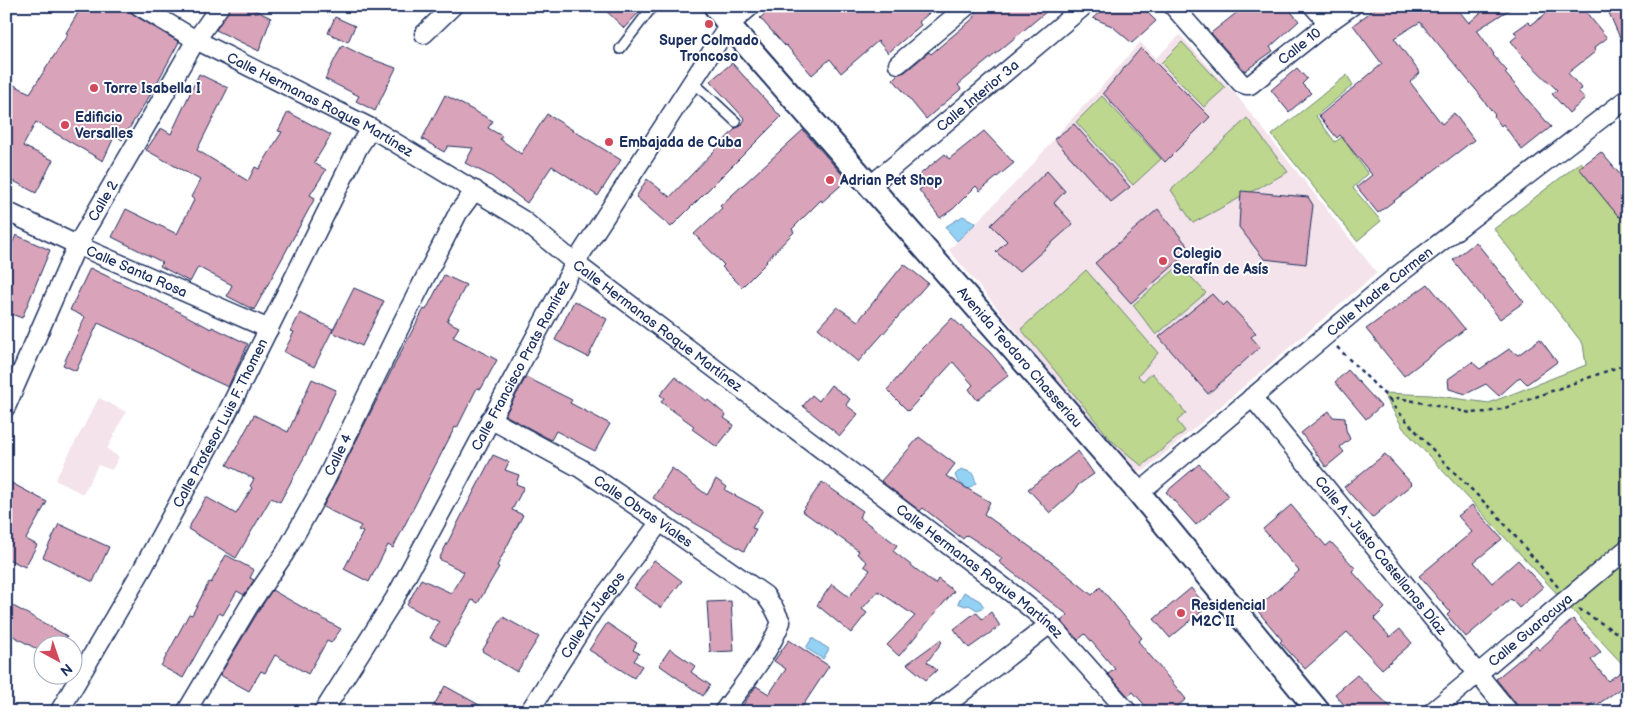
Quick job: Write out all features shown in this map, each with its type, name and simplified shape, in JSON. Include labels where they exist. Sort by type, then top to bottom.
[{"type":"street","name":"Calle Hermanas Roque Martínez","points":[[139,6],[196,40],[371,128],[523,220],[575,264],[1009,590],[1050,624],[1128,712]]},
{"type":"street","name":"Calle 2","points":[[6,407],[78,245],[196,40],[220,6]]},
{"type":"street","points":[[424,34],[454,6]]},
{"type":"street","name":"Avenida Teodoro Chasseriau","points":[[715,6],[729,25],[871,185],[1138,493],[1319,712]]},
{"type":"street","name":"Calle Francisco Prats Ramírez","points":[[323,712],[395,598],[575,264],[729,25],[751,6]]},
{"type":"street","points":[[898,64],[967,6]]},
{"type":"street","name":"Calle Interior 3a","points":[[871,185],[1084,6]]},
{"type":"street","name":"Calle 10","points":[[1173,6],[1241,83],[1246,85],[1250,84],[1352,6]]},
{"type":"street","points":[[1313,6],[1328,23]]},
{"type":"street","name":"Calle Madre Carmen","points":[[1138,493],[1394,278],[1628,98]]},
{"type":"street","name":"Calle Profesor Luis F. Thomen","points":[[59,712],[156,546],[226,416],[358,148],[371,128]]},
{"type":"street","name":"Calle 4","points":[[186,712],[250,606],[285,553],[324,483],[458,213],[475,190]]},
{"type":"street","name":"Calle Santa Rosa","points":[[6,211],[78,245],[269,329]]},
{"type":"street","name":"Calle A - Justo Castellanos Díaz","points":[[1252,397],[1509,712]]},
{"type":"street","name":"Calle Obras Viales","points":[[490,419],[580,468],[765,595],[774,608],[780,622],[774,640],[723,712]]},
{"type":"street","name":"Calle XII Juegos","points":[[528,712],[593,611],[660,522]]},
{"type":"street","name":"Calle Guarocuya","points":[[1432,712],[1628,548]]},
{"type":"street","points":[[938,712],[1050,624]]},
{"type":"lane","points":[[620,50],[653,6]]},
{"type":"lane","points":[[692,81],[736,122]]},
{"type":"path","points":[[1325,336],[1391,401],[1394,407],[1445,463],[1498,516],[1560,589]]},
{"type":"path","points":[[1391,401],[1392,399],[1399,398],[1471,413],[1488,412],[1505,408],[1628,365]]},
{"type":"path","points":[[1575,606],[1628,640]]},
{"type":"shaded area","name":"Colegio Serafín de Asís","points":[[1180,35],[1237,96],[1377,273],[1144,471],[1136,470],[1099,431],[949,250],[1029,169],[1140,42],[1156,58]]},
{"type":"shaded area","points":[[99,398],[126,412],[107,449],[119,457],[112,470],[98,465],[83,494],[55,480]]},
{"type":"green space","points":[[1182,42],[1225,88],[1204,107],[1161,63]]},
{"type":"green space","points":[[1347,75],[1353,85],[1316,116],[1335,142],[1342,137],[1368,174],[1353,188],[1381,221],[1357,241],[1272,135]]},
{"type":"green space","points":[[1102,96],[1161,159],[1133,185],[1076,122]]},
{"type":"green space","points":[[1247,118],[1288,172],[1193,223],[1171,190]]},
{"type":"green space","points":[[1581,162],[1628,212],[1628,670],[1403,428],[1383,393],[1431,395],[1489,403],[1586,365],[1583,344],[1494,229]]},
{"type":"green space","points":[[1180,265],[1206,293],[1156,335],[1133,305]]},
{"type":"green space","points":[[1086,270],[1158,353],[1138,376],[1143,381],[1152,373],[1186,413],[1177,421],[1185,431],[1142,466],[1112,441],[1021,329]]},
{"type":"water","points":[[963,216],[976,223],[957,241],[945,227]]},
{"type":"water","points":[[961,469],[973,473],[976,483],[968,489],[957,480],[955,475]]},
{"type":"water","points":[[964,592],[980,601],[984,607],[977,610],[969,605],[965,606],[958,603]]},
{"type":"water","points":[[812,638],[829,649],[823,659],[806,648]]},
{"type":"building","points":[[82,6],[123,6],[134,15],[179,42],[152,92],[122,140],[115,135],[103,161],[36,122],[23,146],[53,160],[36,193],[6,177],[6,81],[30,93],[68,34],[66,33]]},
{"type":"building","points":[[231,6],[247,6],[271,18],[259,51],[216,30]]},
{"type":"building","points":[[601,6],[645,6],[624,28]]},
{"type":"building","points":[[774,6],[937,6],[919,22],[921,25],[888,53],[878,41],[841,73],[830,59],[812,75],[760,18]]},
{"type":"building","points":[[984,6],[1053,6],[958,85],[961,89],[926,119],[893,79],[898,74],[905,72],[929,52],[931,54],[975,17],[974,15]]},
{"type":"building","points":[[1106,6],[1141,6],[1156,21],[1132,43],[1112,26],[1093,18]]},
{"type":"building","points":[[1245,6],[1286,6],[1299,21],[1270,47],[1273,51],[1245,71],[1211,33]]},
{"type":"building","points":[[1379,6],[1455,6],[1469,23],[1488,6],[1515,6],[1477,30],[1493,55],[1507,71],[1505,73],[1551,127],[1522,150],[1503,124],[1501,126],[1481,96],[1420,22],[1394,38],[1420,73],[1410,82],[1442,124],[1454,113],[1474,140],[1378,213],[1357,187],[1372,175],[1340,135],[1337,138],[1319,116],[1382,64],[1353,25]]},
{"type":"building","points":[[1556,6],[1581,6],[1607,38],[1594,48],[1595,52],[1568,73],[1582,89],[1578,91],[1585,99],[1569,113],[1552,94],[1557,90],[1524,58],[1511,41],[1518,35],[1514,32],[1528,22],[1531,25]]},
{"type":"building","points":[[1606,6],[1628,6],[1628,56]]},
{"type":"building","points":[[335,17],[355,26],[348,42],[328,33]]},
{"type":"building","points":[[342,45],[366,57],[396,68],[375,111],[356,101],[359,96],[325,79]]},
{"type":"building","points":[[1141,48],[1210,117],[1165,162],[1103,93]]},
{"type":"building","points":[[732,63],[781,117],[671,227],[636,197],[647,179],[670,197],[736,128],[741,126],[745,119],[710,81]]},
{"type":"building","points":[[1297,68],[1307,79],[1302,84],[1311,93],[1289,112],[1271,90]]},
{"type":"building","points":[[199,74],[228,88],[197,150],[248,181],[255,167],[259,169],[282,132],[278,131],[288,112],[331,135],[314,163],[326,170],[310,195],[315,198],[254,310],[227,296],[232,285],[198,267],[190,282],[160,266],[162,262],[112,237],[126,209],[177,234],[194,200],[191,197],[200,180],[146,150],[161,128],[171,134]]},
{"type":"building","points":[[445,95],[493,121],[488,128],[502,136],[500,139],[521,154],[547,114],[621,160],[598,196],[552,166],[527,203],[491,176],[465,163],[473,148],[448,146],[444,152],[422,139]]},
{"type":"building","points":[[1074,124],[1130,187],[1111,202],[1054,139]]},
{"type":"building","points":[[803,130],[847,180],[822,202],[821,200],[792,229],[794,232],[742,287],[694,234],[722,208],[720,206]]},
{"type":"building","points":[[984,131],[1014,163],[980,191],[976,186],[953,209],[940,218],[919,190],[927,184],[919,175],[945,154],[949,159]]},
{"type":"building","points":[[1601,152],[1628,184],[1628,210],[1619,217],[1579,168]]},
{"type":"building","points":[[1047,171],[1065,191],[1054,203],[1073,224],[1019,272],[996,252],[1007,241],[991,225]]},
{"type":"building","points":[[1241,191],[1308,197],[1313,205],[1306,264],[1264,259],[1239,227]]},
{"type":"building","points":[[1158,209],[1191,250],[1131,303],[1095,263]]},
{"type":"building","points":[[16,235],[50,250],[22,318],[6,312],[6,258]]},
{"type":"building","points":[[1476,242],[1524,302],[1500,319],[1453,260]]},
{"type":"building","points":[[904,264],[928,283],[858,362],[818,328],[837,307],[858,321]]},
{"type":"building","points":[[90,268],[159,301],[211,329],[212,327],[248,344],[228,387],[98,323],[76,371],[63,365],[85,317],[70,310]]},
{"type":"building","points":[[444,275],[466,285],[447,321],[459,327],[453,337],[497,360],[481,389],[477,388],[457,428],[455,427],[393,548],[388,545],[369,582],[344,569],[363,532],[358,530],[361,526],[323,507],[403,348]]},
{"type":"building","points":[[1428,284],[1465,329],[1404,376],[1366,329]]},
{"type":"building","points":[[354,288],[384,301],[362,346],[332,332]]},
{"type":"building","points":[[1212,294],[1223,306],[1227,302],[1256,333],[1251,337],[1260,347],[1208,394],[1159,337]]},
{"type":"building","points":[[574,301],[607,319],[588,357],[555,340]]},
{"type":"building","points":[[300,313],[333,329],[314,367],[284,352],[294,332],[291,331]]},
{"type":"building","points":[[952,318],[990,352],[1009,375],[977,400],[969,389],[973,385],[953,362],[908,411],[887,390],[921,350]]},
{"type":"building","points":[[1540,339],[1557,362],[1527,384],[1520,377],[1499,396],[1486,384],[1466,394],[1449,389],[1448,379],[1472,362],[1480,369],[1509,349],[1518,355]]},
{"type":"building","points":[[1348,370],[1381,406],[1366,419],[1335,382]]},
{"type":"building","points":[[526,377],[572,400],[570,403],[610,424],[595,451],[556,431],[551,440],[505,415]]},
{"type":"building","points":[[675,377],[708,400],[726,415],[724,418],[734,425],[717,447],[692,429],[694,426],[661,402],[664,398],[660,395]]},
{"type":"building","points":[[312,379],[336,390],[308,450],[280,502],[271,498],[236,558],[188,529],[206,497],[236,514],[252,488],[250,486],[254,479],[227,465],[254,415],[288,432]]},
{"type":"building","points":[[831,385],[850,399],[846,405],[858,414],[840,436],[803,406],[812,395],[819,401]]},
{"type":"building","points":[[1329,411],[1333,417],[1345,418],[1346,430],[1350,439],[1340,447],[1344,452],[1326,467],[1301,433]]},
{"type":"building","points":[[919,437],[955,464],[946,476],[990,502],[984,514],[1054,564],[1092,595],[1100,587],[1142,638],[1138,641],[1186,699],[1171,712],[1151,712],[1133,692],[1128,696],[1108,674],[1115,669],[1085,634],[1078,640],[1061,621],[1068,615],[999,562],[1002,558],[967,535],[963,539],[923,508],[920,511],[881,481]]},
{"type":"building","points":[[1078,451],[1094,474],[1078,485],[1074,492],[1050,513],[1028,489]]},
{"type":"building","points":[[1385,454],[1412,484],[1372,518],[1344,487]]},
{"type":"building","points":[[493,455],[509,462],[505,470],[519,475],[516,484],[524,487],[512,510],[523,515],[497,566],[499,567],[478,603],[472,600],[446,646],[430,638],[439,622],[407,605],[421,579],[451,593],[464,572],[439,559]]},
{"type":"building","points":[[1199,464],[1229,496],[1196,525],[1166,492]]},
{"type":"building","points":[[672,468],[707,495],[716,479],[727,487],[725,490],[763,510],[752,528],[756,529],[744,551],[682,517],[653,498]]},
{"type":"building","points":[[6,480],[47,502],[26,539],[37,545],[25,567],[6,558]]},
{"type":"building","points":[[822,482],[863,511],[859,517],[897,545],[893,551],[935,584],[938,579],[954,591],[899,656],[887,645],[915,616],[878,591],[862,609],[867,613],[851,633],[817,605],[832,584],[849,597],[870,570],[864,566],[867,562],[857,554],[859,551],[802,511]]},
{"type":"building","points":[[1291,505],[1326,546],[1331,542],[1355,568],[1352,571],[1385,608],[1374,619],[1390,637],[1400,629],[1412,643],[1382,669],[1347,632],[1305,669],[1280,642],[1282,640],[1256,609],[1299,571],[1263,529]]},
{"type":"building","points":[[1472,505],[1502,539],[1474,562],[1492,583],[1518,560],[1543,587],[1519,608],[1511,599],[1466,637],[1447,615],[1450,612],[1419,576],[1472,532],[1458,516]]},
{"type":"building","points":[[59,524],[109,547],[93,582],[43,557]]},
{"type":"building","points":[[226,555],[254,570],[250,578],[254,580],[244,595],[237,591],[223,615],[219,613],[183,678],[161,666],[189,614],[192,615]]},
{"type":"building","points":[[654,560],[682,581],[661,608],[634,588]]},
{"type":"building","name":"Residencial M2C II","points":[[1191,588],[1207,607],[1170,638],[1154,619]]},
{"type":"building","points":[[272,590],[341,629],[331,643],[327,641],[308,674],[275,655],[265,673],[261,671],[249,691],[220,675]]},
{"type":"building","points":[[731,601],[734,651],[710,652],[707,602]]},
{"type":"building","points":[[6,602],[67,636],[32,636],[32,646],[6,632]]},
{"type":"building","points":[[976,612],[982,619],[991,612],[1000,626],[969,648],[954,629]]},
{"type":"building","points":[[503,617],[539,637],[517,672],[482,651]]},
{"type":"building","points":[[1573,619],[1601,652],[1591,660],[1608,681],[1621,672],[1628,679],[1628,683],[1597,705],[1594,702],[1583,712],[1523,712],[1496,679],[1536,646],[1539,650]]},
{"type":"building","points":[[607,623],[637,643],[633,650],[639,653],[634,661],[642,666],[634,678],[589,650]]},
{"type":"building","points":[[789,640],[829,666],[802,707],[798,705],[794,712],[738,712],[756,686],[769,694],[786,669],[774,661]]},
{"type":"building","points":[[940,640],[942,642],[927,662],[937,670],[926,680],[907,664]]},
{"type":"building","points":[[670,649],[695,666],[691,672],[710,685],[703,696],[659,665]]},
{"type":"building","points":[[1357,675],[1396,712],[1350,712],[1335,694]]},
{"type":"building","points":[[445,686],[492,712],[430,712]]},
{"type":"place","name":"Super Colmado Troncoso","points":[[709,24]]},
{"type":"place","name":"Torre Isabella I","points":[[94,88]]},
{"type":"place","name":"Edificio Versalles","points":[[65,125]]},
{"type":"place","name":"Embajada de Cuba","points":[[609,142]]},
{"type":"place","name":"Adrian Pet Shop","points":[[830,180]]},
{"type":"place","name":"Colegio Serafín de Asís","points":[[1163,261]]},
{"type":"place","name":"Residencial M2C II","points":[[1181,613]]}]
